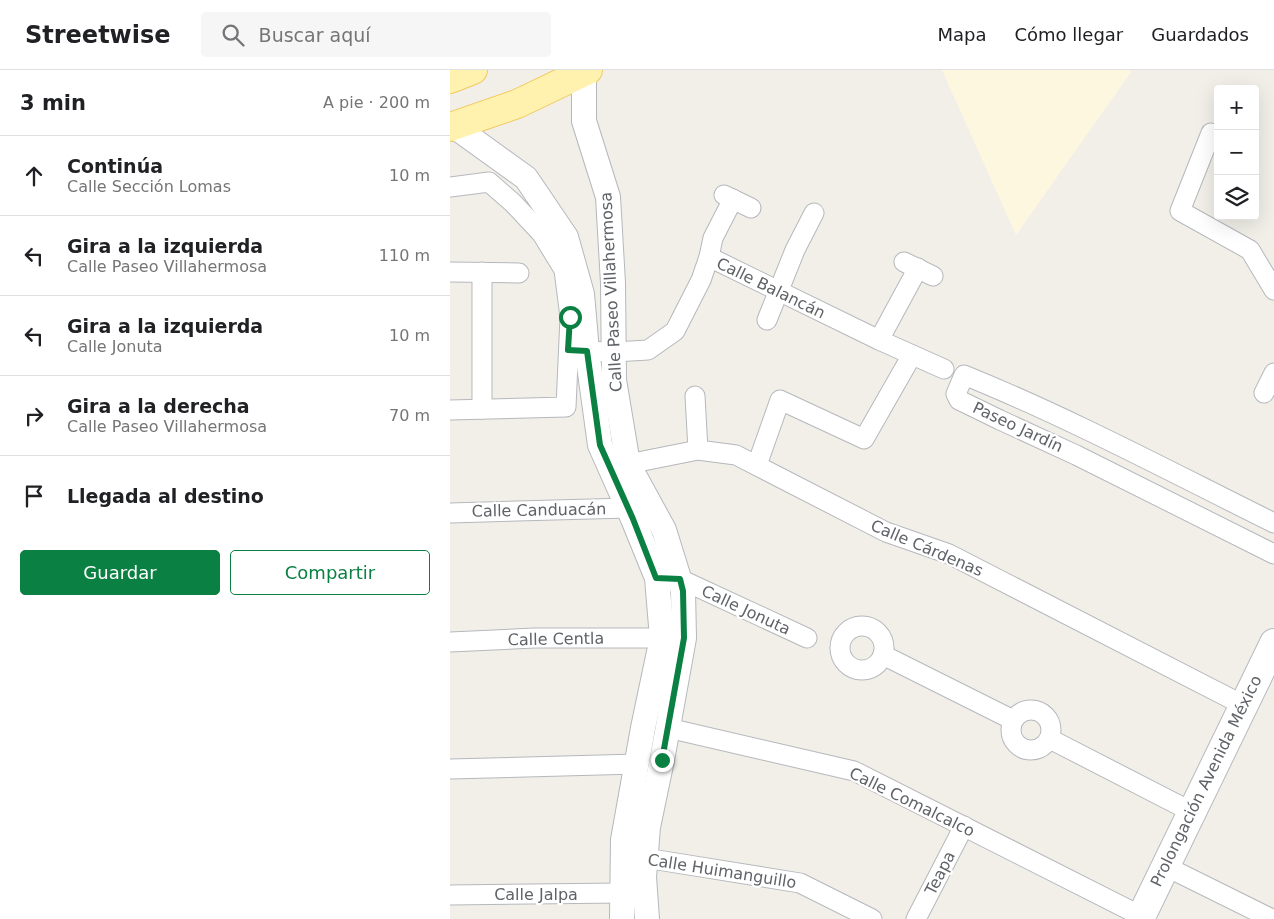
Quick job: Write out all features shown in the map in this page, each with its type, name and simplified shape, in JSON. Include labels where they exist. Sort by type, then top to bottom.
[{"type":"main road","points":[[450,79],[474,70]]},
{"type":"main road","points":[[452,126],[517,104],[586,71]]},
{"type":"main road","name":"Prolongación Avenida México","points":[[1140,917],[1274,643]]},
{"type":"street","name":"Calle Paseo Villahermosa","points":[[586,71],[584,121],[608,197],[614,380],[628,464],[664,530],[683,591],[684,638],[668,728],[648,827],[634,858],[622,893],[622,919]]},
{"type":"street","name":"Calle Paseo Villahermosa","points":[[452,126],[526,178],[566,237],[582,294],[578,351],[600,445],[656,578],[662,638],[623,840],[644,877],[647,919]]},
{"type":"street","points":[[1211,133],[1180,211],[1250,250],[1274,290]]},
{"type":"street","points":[[450,187],[489,182],[513,203],[542,234],[564,270],[570,317],[578,351],[566,406],[450,410]]},
{"type":"street","points":[[709,258],[713,238],[729,197],[751,208]]},
{"type":"street","points":[[767,320],[795,250],[799,230],[814,213]]},
{"type":"street","name":"Calle Balancán","points":[[578,351],[614,352],[648,350],[675,331],[702,280],[709,258],[879,340],[944,369]]},
{"type":"street","points":[[879,340],[918,269]]},
{"type":"street","points":[[450,272],[519,273]]},
{"type":"street","points":[[482,272],[482,409]]},
{"type":"street","points":[[757,464],[780,400],[864,440],[912,355]]},
{"type":"street","points":[[1264,393],[1274,373]]},
{"type":"street","name":"Paseo Jardín","points":[[1274,523],[1012,394],[964,375],[956,394],[959,400],[1076,455],[1274,554]]},
{"type":"street","points":[[1000,420],[1012,394]]},
{"type":"street","points":[[695,396],[698,450]]},
{"type":"street","points":[[1076,455],[1087,430]]},
{"type":"street","name":"Calle Cárdenas","points":[[628,464],[698,450],[736,455],[757,464],[886,532],[949,554],[1243,705]]},
{"type":"street","points":[[1139,486],[1151,461]]},
{"type":"street","points":[[1190,512],[1204,488]]},
{"type":"street","name":"Calle Canduacán","points":[[450,513],[628,508]]},
{"type":"street","name":"Calle Jonuta","points":[[656,578],[680,579],[807,638]]},
{"type":"street","name":"Calle Centla","points":[[450,642],[534,638],[662,638]]},
{"type":"street","points":[[883,655],[1013,720]]},
{"type":"street","points":[[1027,709],[1036,710],[1044,714],[1050,721],[1052,730],[1050,739],[1044,746],[1036,750],[1026,750],[1018,746],[1012,738],[1013,720],[1019,713],[1027,709]]},
{"type":"street","name":"Calle Comalcalco","points":[[668,728],[854,771],[1140,917]]},
{"type":"street","points":[[1050,739],[1192,812]]},
{"type":"street","points":[[450,769],[637,764]]},
{"type":"street","name":"Teapa","points":[[916,919],[964,826]]},
{"type":"street","name":"Calle Huimanguillo","points":[[634,858],[800,883],[872,919]]},
{"type":"street","points":[[1165,866],[1272,919]]},
{"type":"street","name":"Calle Jalpa","points":[[450,895],[622,893]]},
{"type":"shaded area","points":[[942,70],[1130,70],[1131,72],[1016,235]]},
{"type":"route","points":[[570,317],[568,350],[587,351],[600,445],[633,519],[656,578],[680,579],[683,591],[684,638],[662,760]]}]
